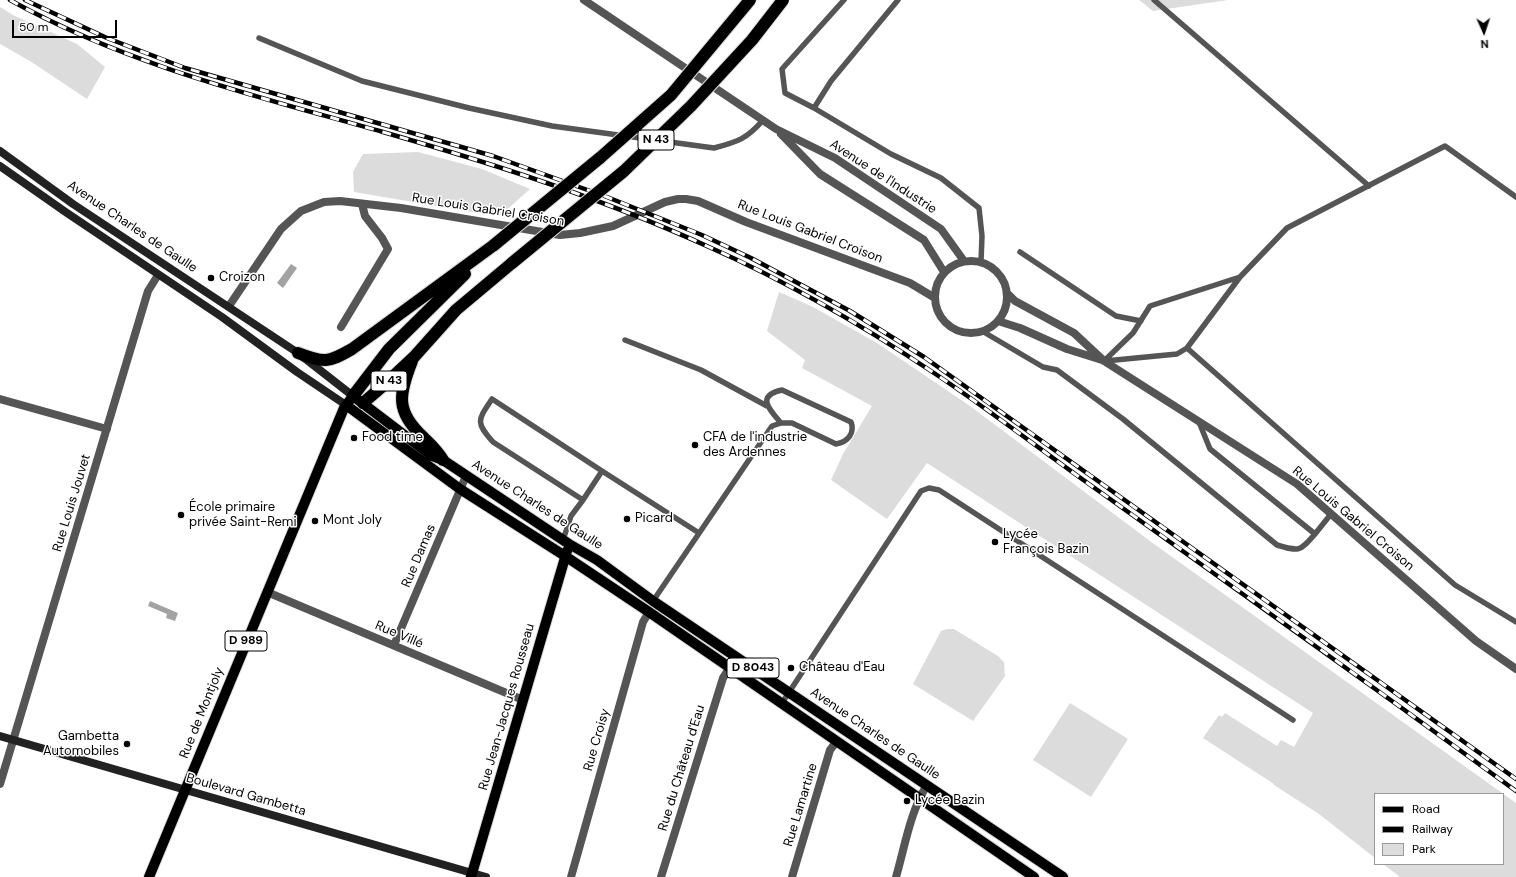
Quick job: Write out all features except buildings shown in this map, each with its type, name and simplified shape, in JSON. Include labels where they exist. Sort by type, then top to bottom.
[{"type":"highway","name":"N 43","points":[[353,396],[389,349],[494,246],[601,157],[671,95],[750,0]]},
{"type":"highway","name":"N 43","points":[[363,403],[414,356],[456,310],[624,171],[686,111],[752,40],[783,0]]},
{"type":"highway","points":[[298,353],[319,361],[336,358],[352,350],[494,246]]},
{"type":"highway","points":[[414,356],[404,381],[402,393],[403,411],[408,421],[435,448],[443,460]]},
{"type":"main road","name":"Avenue Charles de Gaulle","points":[[0,151],[73,204],[298,353],[432,456],[443,460],[566,542],[598,560],[653,600],[1064,877]]},
{"type":"main road","name":"Avenue Charles de Gaulle","points":[[0,166],[158,275],[216,313],[297,372],[346,405],[460,489],[649,612],[1034,877]]},
{"type":"main road","name":"N 43","points":[[346,405],[353,396]]},
{"type":"main road","points":[[346,405],[363,403]]},
{"type":"main road","name":"Rue de Montjoly","points":[[149,877],[184,789],[346,405]]},
{"type":"main road","name":"Rue Jean-Jacques Rousseau","points":[[471,875],[565,556],[566,542]]},
{"type":"main road","name":"Boulevard Gambetta","points":[[0,736],[184,789],[471,875],[486,877]]},
{"type":"street","name":"Avenue de l'Industrie","points":[[584,0],[776,129],[835,158],[942,229],[964,262]]},
{"type":"street","name":"Avenue de l'Industrie","points":[[776,129],[820,174],[924,240],[944,272]]},
{"type":"street","name":"Rue Louis Gabriel Croison","points":[[229,306],[281,229],[301,211],[324,202],[340,201],[401,208],[560,235],[587,232],[614,226],[665,202],[678,198],[686,199],[698,201],[746,222],[910,283],[935,298]]},
{"type":"street","points":[[341,327],[388,249],[382,238],[365,216],[362,204]]},
{"type":"street","points":[[972,260],[981,262],[990,266],[999,273],[1004,282],[1007,292],[1005,308],[998,321],[988,329],[976,332],[964,332],[953,328],[944,320],[937,310],[935,298],[936,289],[944,272],[953,265],[972,260]]},
{"type":"street","name":"Rue Louis Jouvet","points":[[0,784],[148,291],[158,275]]},
{"type":"street","name":"Rue Louis Gabriel Croison","points":[[1007,292],[1015,300],[1074,333],[1104,361],[1297,484],[1476,641],[1516,669]]},
{"type":"street","name":"Rue Louis Gabriel Croison","points":[[998,321],[1020,328],[1067,349],[1104,361]]},
{"type":"street","points":[[0,399],[107,429]]},
{"type":"street","name":"Rue Damas","points":[[394,645],[466,476]]},
{"type":"street","name":"Rue Villé","points":[[267,592],[523,700]]},
{"type":"street","name":"Rue Croisy","points":[[571,877],[643,622],[649,612]]},
{"type":"street","name":"Rue du Château d'Eau","points":[[661,877],[723,678],[730,667]]},
{"type":"street","name":"Rue Lamartine","points":[[792,877],[830,750],[837,741]]},
{"type":"street","points":[[896,877],[919,798],[927,785]]},
{"type":"lane","points":[[844,0],[782,69],[785,93],[814,108],[891,154],[941,178],[979,208],[982,236],[981,262]]},
{"type":"lane","points":[[814,108],[831,81],[898,0]]},
{"type":"lane","points":[[1154,0],[1369,186]]},
{"type":"lane","points":[[259,38],[362,81],[469,108],[552,126],[714,148],[734,143],[752,133],[763,120]]},
{"type":"lane","points":[[1104,361],[1177,354],[1187,348],[1240,277],[1287,228],[1445,146],[1516,197]]},
{"type":"lane","points":[[1020,252],[1116,316],[1140,322]]},
{"type":"lane","points":[[1104,361],[1133,334],[1150,306],[1240,277]]},
{"type":"lane","points":[[982,331],[1043,367],[1057,370],[1123,419],[1277,545],[1294,550],[1303,547],[1331,514]]},
{"type":"lane","points":[[625,340],[701,370],[767,406],[781,423]]},
{"type":"lane","points":[[1187,348],[1455,585],[1516,622]]},
{"type":"lane","points":[[653,600],[772,426],[781,423],[792,423],[836,444],[848,440],[852,431],[853,427],[851,422],[782,390],[769,395],[767,406]]},
{"type":"lane","points":[[583,500],[493,442],[483,431],[480,417],[492,399],[699,533]]},
{"type":"lane","points":[[1199,422],[1210,449],[1315,534]]},
{"type":"lane","points":[[566,542],[571,516],[602,471]]},
{"type":"lane","points":[[782,703],[790,693],[811,658],[921,491],[929,488],[939,490],[1294,720]]},
{"type":"green space","points":[[1139,0],[1228,0],[1153,11]]},
{"type":"green space","points":[[0,7],[13,15],[77,44],[105,67],[87,99],[30,61],[0,44]]},
{"type":"green space","points":[[418,152],[482,169],[530,189],[502,214],[484,214],[354,192],[353,172],[363,154]]},
{"type":"green space","points":[[779,292],[813,307],[877,343],[970,406],[1154,544],[1502,793],[1374,793],[1374,857],[1319,814],[1203,738],[1219,715],[1222,717],[1225,713],[1277,746],[1281,740],[1294,747],[1313,713],[927,463],[887,519],[831,480],[843,454],[872,406],[802,368],[805,360],[767,331]]},
{"type":"green space","points":[[954,629],[998,656],[1004,662],[1005,676],[973,721],[913,684],[941,631]]},
{"type":"green space","points":[[1070,703],[1128,739],[1091,797],[1033,760]]},
{"type":"green space","points":[[1504,794],[1516,803],[1516,877],[1398,877],[1399,876],[1384,865],[1504,865]]},
{"type":"shaded area","points":[[291,264],[297,268],[283,288],[277,283]]},
{"type":"shaded area","points":[[150,601],[178,613],[175,621],[166,618],[167,614],[148,606]]},
{"type":"railway","points":[[10,0],[54,23],[146,61],[240,92],[466,157],[589,198],[629,213],[709,247],[796,290],[880,338],[955,387],[1516,791]]},
{"type":"railway","points":[[25,0],[107,38],[185,68],[493,156],[607,197],[702,235],[751,258],[850,311],[924,357],[1516,779]]},
{"type":"place","name":"Croizon","points":[[211,278]]},
{"type":"place","name":"Food time","points":[[354,438]]},
{"type":"place","name":"CFA de l'industrie des Ardennes","points":[[695,445]]},
{"type":"place","name":"École primaire privée Saint-Remi","points":[[181,515]]},
{"type":"place","name":"Picard","points":[[627,519]]},
{"type":"place","name":"Mont Joly","points":[[315,521]]},
{"type":"place","name":"Lycée François Bazin","points":[[995,542]]},
{"type":"place","name":"Château d'Eau","points":[[791,668]]},
{"type":"place","name":"Gambetta Automobiles","points":[[127,744]]},
{"type":"place","name":"Lycée Bazin","points":[[907,801]]}]
